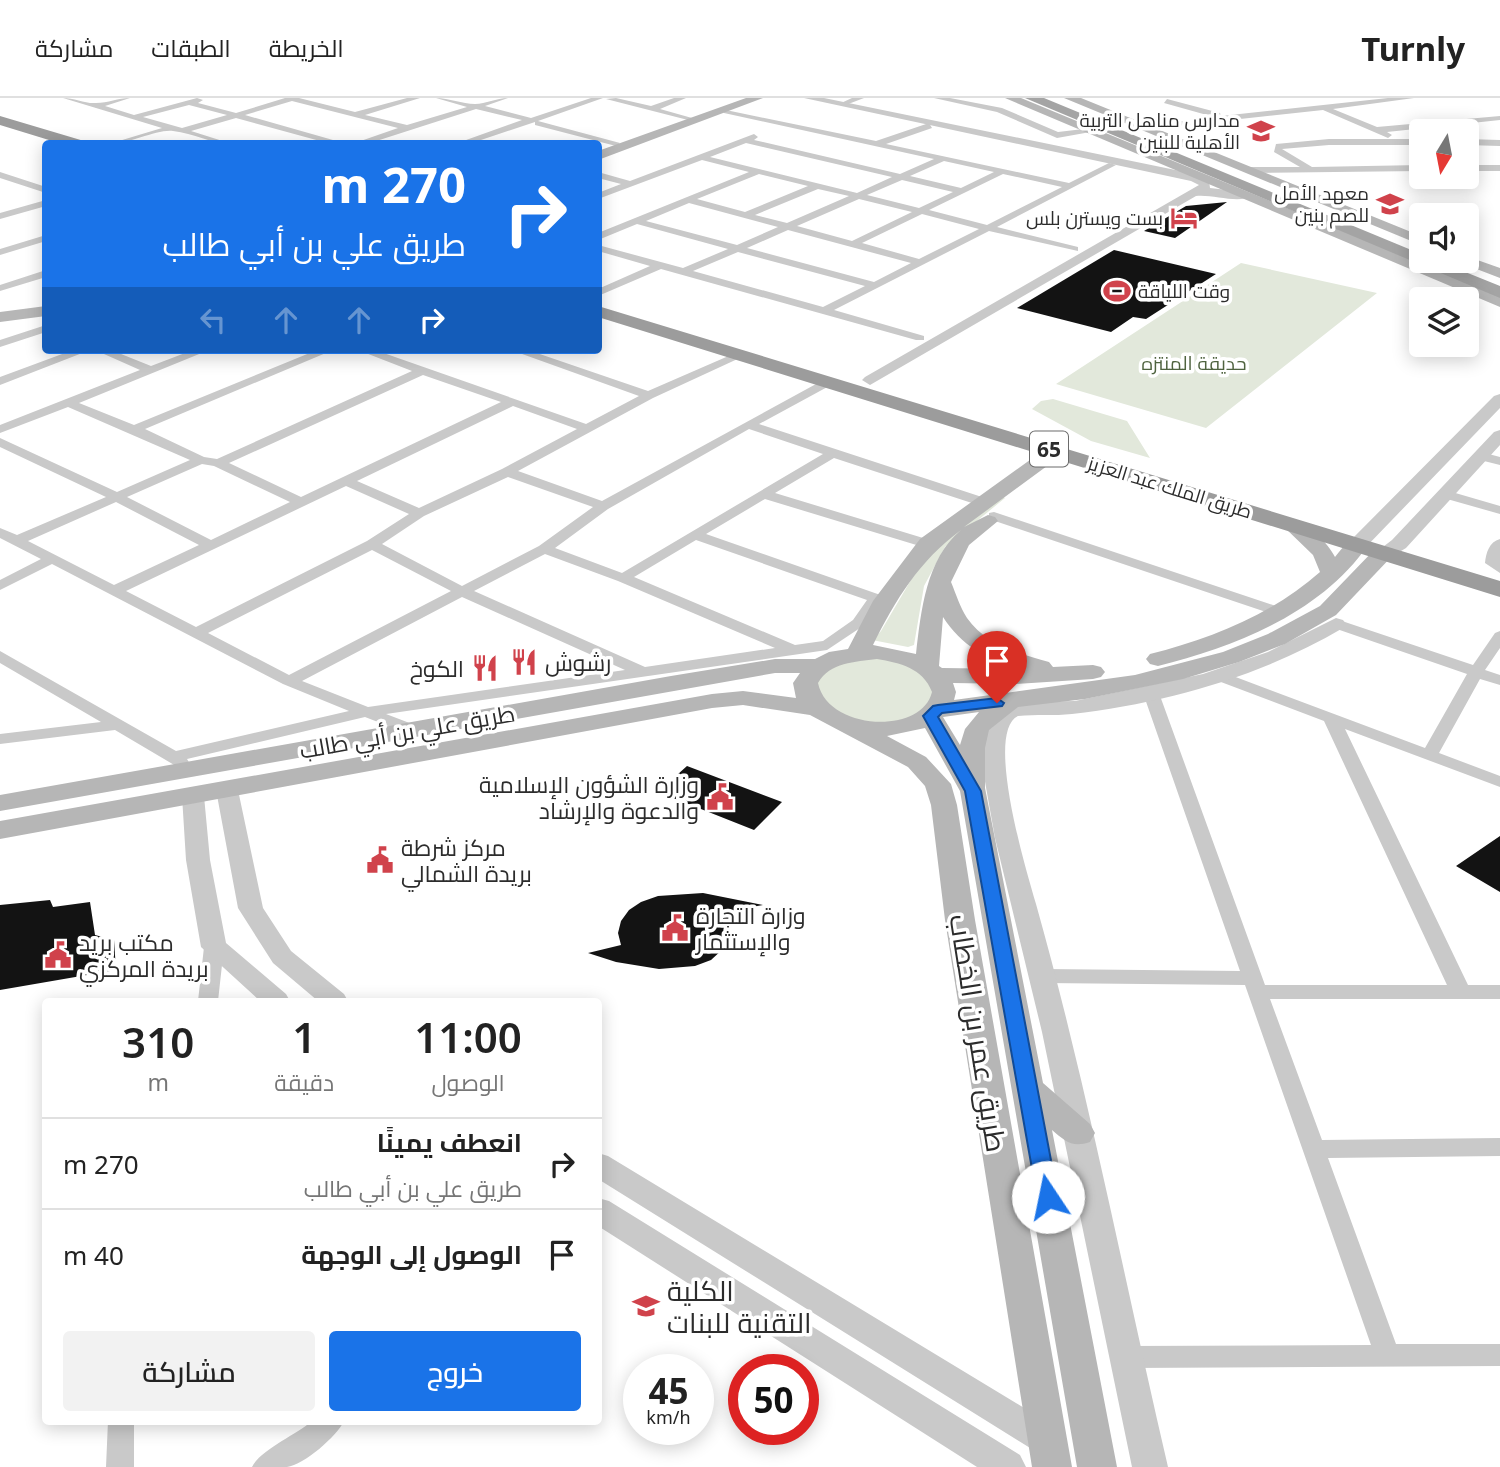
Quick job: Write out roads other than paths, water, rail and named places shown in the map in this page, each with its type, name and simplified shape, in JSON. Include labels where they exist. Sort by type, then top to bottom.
[{"type":"highway","points":[[0,120],[66,140]]},
{"type":"highway","points":[[0,129],[42,142]]},
{"type":"highway","name":"طريق الملك عبد العزيز","points":[[602,300],[862,378],[1362,539],[1500,574]]},
{"type":"highway","name":"طريق الملك عبد العزيز","points":[[602,312],[1292,525],[1362,539]]},
{"type":"highway","name":"طريق الملك عبد العزيز","points":[[1392,548],[1500,589]]},
{"type":"main road","points":[[602,148],[744,98]]},
{"type":"main road","points":[[602,155],[757,98]]},
{"type":"main road","points":[[1013,98],[1032,102],[1409,246]]},
{"type":"main road","points":[[1052,98],[1249,170],[1409,237]]},
{"type":"main road","points":[[1068,98],[1455,283]]},
{"type":"main road","points":[[1032,102],[1194,182],[1245,197],[1500,302]]},
{"type":"main road","points":[[1225,175],[1388,228]]},
{"type":"main road","points":[[1225,175],[1500,293]]},
{"type":"main road","points":[[1479,265],[1500,273]]},
{"type":"main road","points":[[1473,273],[1500,284]]},
{"type":"main road","points":[[3,316],[42,319]]},
{"type":"main road","points":[[858,653],[880,600],[928,544],[988,509],[1064,454]]},
{"type":"main road","points":[[934,713],[944,692],[932,671],[931,614],[946,567],[962,540],[988,509]]},
{"type":"main road","points":[[1292,525],[1322,552],[1331,572]]},
{"type":"main road","points":[[932,671],[1016,677],[1074,675],[1172,656],[1235,633],[1277,611],[1320,584],[1362,539]]},
{"type":"main road","points":[[852,727],[895,729],[934,713],[1043,696],[1148,687],[1260,646],[1322,615],[1392,548]]},
{"type":"main road","points":[[1336,624],[1344,616],[1360,579]]},
{"type":"main road","points":[[940,583],[955,618],[986,648],[1010,660],[1074,675]]},
{"type":"main road","points":[[1260,646],[1306,642]]},
{"type":"main road","name":"طريق علي بن أبي طالب","points":[[0,803],[178,764],[414,731],[775,666],[816,666],[832,658],[858,653],[895,655],[932,671]]},
{"type":"main road","points":[[814,708],[806,697],[805,685],[809,672],[816,666]]},
{"type":"main road","points":[[973,791],[973,734],[979,723],[1004,707],[1043,696]]},
{"type":"main road","name":"طريق علي بن أبي طالب","points":[[0,831],[712,701],[743,698],[814,708],[824,716],[852,727]]},
{"type":"main road","name":"طريق عمر بن الخطاب","points":[[934,713],[973,791],[1097,1467]]},
{"type":"main road","name":"طريق عمر بن الخطاب","points":[[852,727],[917,762],[938,784],[944,805],[960,920],[1050,1453]]},
{"type":"main road","points":[[1028,1089],[1078,1133]]},
{"type":"street","points":[[67,98],[214,140]]},
{"type":"street","points":[[96,106],[126,98]]},
{"type":"street","points":[[135,117],[206,98]]},
{"type":"street","points":[[182,131],[290,98],[406,128]]},
{"type":"street","points":[[354,115],[416,98]]},
{"type":"street","points":[[440,98],[616,143]]},
{"type":"street","points":[[368,140],[504,98]]},
{"type":"street","points":[[488,140],[599,98]]},
{"type":"street","points":[[652,109],[682,98]]},
{"type":"street","points":[[792,98],[1194,182]]},
{"type":"street","points":[[809,98],[1158,166]]},
{"type":"street","points":[[843,104],[860,98]]},
{"type":"street","points":[[938,98],[999,110]]},
{"type":"street","points":[[964,98],[1057,135],[1092,131]]},
{"type":"street","points":[[1179,98],[1167,101],[1227,117]]},
{"type":"street","points":[[1366,98],[1381,102]]},
{"type":"street","points":[[1137,129],[1410,98]]},
{"type":"street","points":[[472,140],[612,99],[688,117]]},
{"type":"street","points":[[190,103],[329,140]]},
{"type":"street","points":[[1323,108],[1401,142]]},
{"type":"street","points":[[724,111],[1070,186]]},
{"type":"street","points":[[1377,130],[1500,118]]},
{"type":"street","points":[[602,195],[786,124]]},
{"type":"street","points":[[877,144],[929,126]]},
{"type":"street","points":[[128,140],[172,128]]},
{"type":"street","points":[[744,141],[962,191]]},
{"type":"street","points":[[1309,168],[1283,155],[1277,150],[1279,146],[1297,143],[1409,142]]},
{"type":"street","points":[[1479,142],[1500,143]]},
{"type":"street","points":[[701,157],[1074,249]]},
{"type":"street","points":[[683,272],[944,159]]},
{"type":"street","points":[[824,311],[1112,165]]},
{"type":"street","points":[[1249,170],[1409,168]]},
{"type":"street","points":[[1479,168],[1500,168]]},
{"type":"street","points":[[853,244],[1003,171]]},
{"type":"street","points":[[602,235],[758,172]]},
{"type":"street","points":[[0,175],[42,189]]},
{"type":"street","points":[[602,176],[632,184]]},
{"type":"street","points":[[862,378],[920,338],[1194,182]]},
{"type":"street","points":[[862,378],[1194,182]]},
{"type":"street","points":[[746,215],[817,186]]},
{"type":"street","points":[[689,200],[920,262]]},
{"type":"street","points":[[0,216],[42,204]]},
{"type":"street","points":[[636,221],[874,285]]},
{"type":"street","points":[[0,253],[42,239]]},
{"type":"street","points":[[602,249],[920,338]]},
{"type":"street","points":[[602,291],[661,265]]},
{"type":"street","points":[[0,288],[42,274]]},
{"type":"street","points":[[0,344],[42,321]]},
{"type":"street","points":[[0,381],[73,354]]},
{"type":"street","points":[[111,354],[150,370]]},
{"type":"street","points":[[0,429],[192,354]]},
{"type":"street","points":[[134,429],[317,354]]},
{"type":"street","points":[[374,354],[586,428]]},
{"type":"street","points":[[529,354],[649,395]]},
{"type":"street","points":[[196,632],[372,544],[419,513],[507,471],[649,395],[740,354]]},
{"type":"street","points":[[218,463],[421,372]]},
{"type":"street","points":[[289,681],[544,550],[603,506],[827,382]]},
{"type":"street","points":[[1362,539],[1500,399]]},
{"type":"street","points":[[66,402],[201,460],[218,463],[302,503]]},
{"type":"street","points":[[116,590],[510,403]]},
{"type":"street","points":[[748,425],[1277,611]]},
{"type":"street","points":[[1392,548],[1500,435]]},
{"type":"street","points":[[0,442],[116,496],[210,545]]},
{"type":"street","points":[[623,578],[833,453]]},
{"type":"street","points":[[1481,456],[1500,461]]},
{"type":"street","points":[[7,538],[201,460]]},
{"type":"street","points":[[507,471],[603,506]]},
{"type":"street","points":[[347,481],[419,513]]},
{"type":"street","points":[[763,494],[928,544]]},
{"type":"street","points":[[1445,494],[1500,510]]},
{"type":"street","points":[[0,656],[178,764],[365,712],[827,645],[858,623],[880,600],[694,535]]},
{"type":"street","points":[[7,538],[116,590],[289,681],[414,731]]},
{"type":"street","points":[[1500,543],[1493,552],[1492,563],[1500,569]]},
{"type":"street","points":[[372,544],[461,591],[671,683]]},
{"type":"street","points":[[544,550],[623,578],[795,651]]},
{"type":"street","points":[[0,586],[49,560]]},
{"type":"street","points":[[1150,1467],[1044,976],[1004,834],[993,749],[998,721],[1002,715],[1016,710],[1062,709],[1148,687],[1219,676],[1256,666],[1336,624],[1500,680]]},
{"type":"street","points":[[1429,755],[1476,672],[1500,636]]},
{"type":"street","points":[[1219,676],[1500,782]]},
{"type":"street","points":[[1148,687],[1387,1355]]},
{"type":"street","points":[[1331,718],[1461,992]]},
{"type":"street","points":[[0,739],[116,725]]},
{"type":"street","points":[[227,790],[251,908],[282,957],[331,998]]},
{"type":"street","points":[[193,796],[198,860],[214,947],[208,998]]},
{"type":"street","points":[[214,947],[273,998]]},
{"type":"street","points":[[1044,976],[1500,992]]},
{"type":"street","points":[[1313,1149],[1500,1147]]},
{"type":"street","points":[[603,1173],[1050,1453]]},
{"type":"street","points":[[602,1213],[1008,1467]]},
{"type":"street","points":[[1126,1357],[1500,1355]]},
{"type":"street","points":[[120,1467],[121,1425]]},
{"type":"street","points":[[266,1467],[307,1442],[326,1425]]},
{"type":"place","name":"مدارس مناهل التربية الأهلية للبنين","points":[[1261,131]]},
{"type":"place","name":"معهد الأمل للصم بنين","points":[[1390,204]]},
{"type":"place","name":"بست ويسترن بلس","points":[[1184,218]]},
{"type":"place","name":"وقت اللياقة","points":[[1117,291]]},
{"type":"place","name":"رشوش","points":[[524,662]]},
{"type":"place","name":"الكوخ","points":[[485,668]]},
{"type":"place","name":"وزارة الشؤون الإسلامية والدعوة والإرشاد","points":[[720,797]]},
{"type":"place","name":"مركز شرطة بريدة الشمالي","points":[[380,860]]},
{"type":"place","name":"وزارة التجارة والإستثمار","points":[[675,928]]},
{"type":"place","name":"مكتب بريد بريدة المركزي","points":[[58,955]]},
{"type":"place","name":"الكلية التقنية للبنات","points":[[646,1306]]},
{"type":"park label","name":"حديقة المنتزه","points":[[1194,363]]}]
